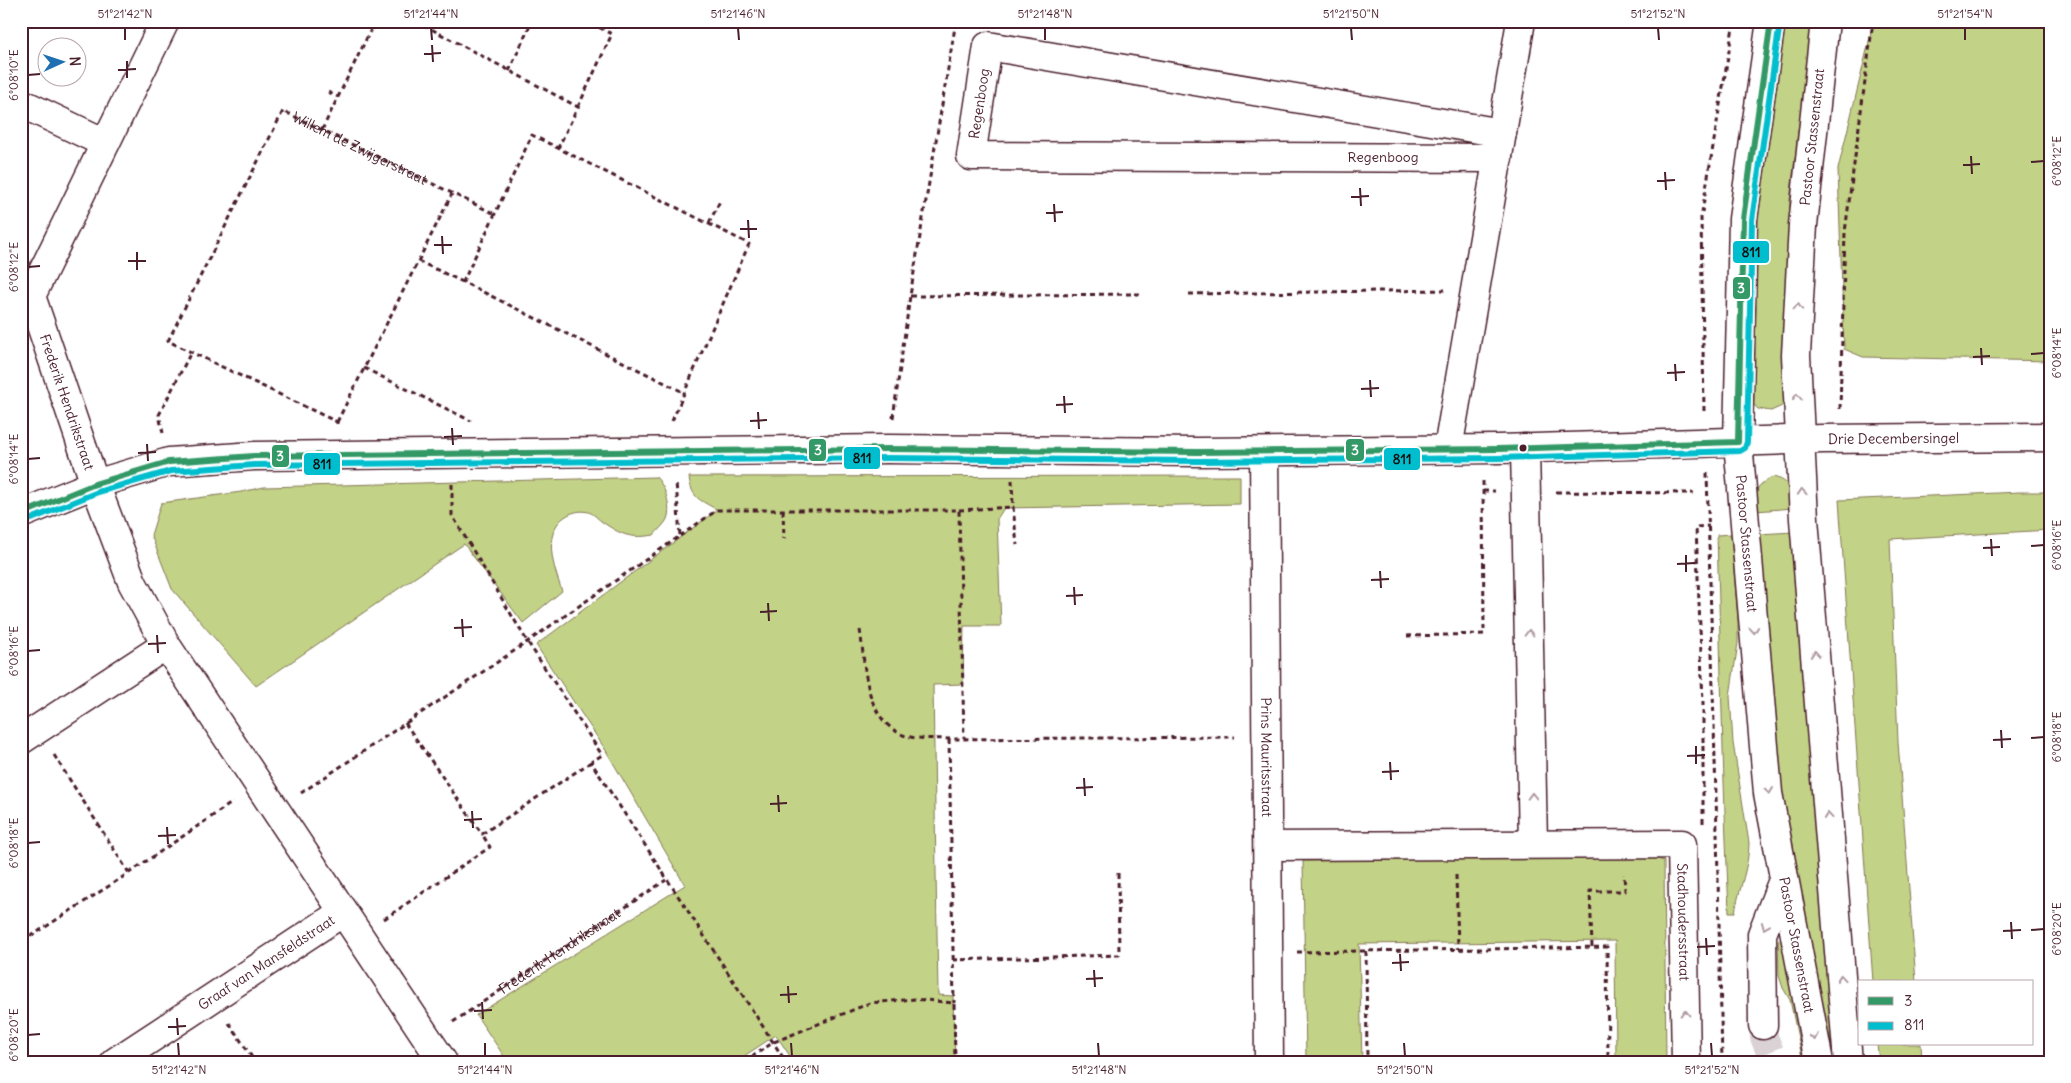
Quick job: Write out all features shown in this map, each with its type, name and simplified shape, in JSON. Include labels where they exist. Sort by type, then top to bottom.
[{"type":"street","name":"Frederik Hendrikstraat","points":[[165,21],[31,296],[95,484],[132,582],[166,645],[443,1062]]},
{"type":"street","points":[[1448,449],[1521,21]]},
{"type":"street","name":"Pastoor Stassenstraat","points":[[1771,21],[1743,219],[1738,442],[1768,793],[1819,1062]]},
{"type":"street","name":"Pastoor Stassenstraat","points":[[1825,21],[1803,225],[1796,355],[1799,440],[1848,1062]]},
{"type":"street","name":"Regenboog","points":[[988,46],[1500,145],[971,156],[988,46]]},
{"type":"street","points":[[21,103],[105,143]]},
{"type":"street","name":"Drie Decembersingel","points":[[1738,442],[2050,437]]},
{"type":"street","points":[[21,514],[95,484],[169,462],[254,456],[888,449],[1264,452],[1525,448],[1738,442]]},
{"type":"street","points":[[1525,448],[1533,844]]},
{"type":"street","name":"Prins Mauritsstraat","points":[[1264,452],[1269,1062]]},
{"type":"street","points":[[30,735],[166,645]]},
{"type":"street","name":"Stadhoudersstraat","points":[[1268,846],[1682,844],[1686,1062]]},
{"type":"street","points":[[1764,1025],[1762,934],[1784,880]]},
{"type":"street","name":"Graaf van Mansfeldstraat","points":[[115,1062],[343,912]]},
{"type":"path","points":[[322,130],[376,21]]},
{"type":"path","points":[[416,21],[578,107]]},
{"type":"path","points":[[509,71],[532,21]]},
{"type":"path","points":[[558,148],[612,34],[587,21]]},
{"type":"path","points":[[888,449],[910,296],[956,21]]},
{"type":"path","points":[[1840,439],[1845,232],[1873,21]]},
{"type":"path","points":[[328,92],[338,98]]},
{"type":"path","name":"Willem de Zwijgerstraat","points":[[337,422],[168,341],[283,111],[495,214]]},
{"type":"path","points":[[418,261],[685,393],[750,244],[532,135],[463,282]]},
{"type":"path","points":[[338,455],[337,422],[452,194]]},
{"type":"path","points":[[709,223],[720,200]]},
{"type":"path","points":[[1189,294],[1475,290]]},
{"type":"path","points":[[910,296],[1140,294]]},
{"type":"path","points":[[169,462],[158,415],[191,352]]},
{"type":"path","points":[[364,368],[492,432],[492,453]]},
{"type":"path","points":[[1705,443],[1709,526],[1722,1062]]},
{"type":"path","points":[[673,451],[680,536]]},
{"type":"path","points":[[451,453],[452,516],[527,642],[602,755],[482,834]]},
{"type":"path","points":[[1407,636],[1484,634],[1483,491],[1694,493]]},
{"type":"path","points":[[276,810],[527,642],[717,510],[959,510],[1013,506],[1017,545]]},
{"type":"path","points":[[783,510],[784,538]]},
{"type":"path","points":[[959,510],[964,738]]},
{"type":"path","points":[[1682,844],[1703,832],[1703,702],[1696,527],[1709,526]]},
{"type":"path","points":[[860,630],[870,698],[877,713],[888,726],[904,736],[949,738],[1266,737]]},
{"type":"path","points":[[358,935],[490,847],[405,722]]},
{"type":"path","points":[[30,735],[129,873]]},
{"type":"path","points":[[949,738],[955,1062]]},
{"type":"path","points":[[591,762],[786,1062]]},
{"type":"path","points":[[21,933],[33,935],[129,873],[258,784]]},
{"type":"path","points":[[1592,947],[1590,891],[1625,891],[1623,844]]},
{"type":"path","points":[[1456,845],[1458,949]]},
{"type":"path","points":[[953,960],[1119,955],[1118,871]]},
{"type":"path","name":"Frederik Hendrikstraat","points":[[427,1038],[666,880]]},
{"type":"path","points":[[1268,952],[1607,947],[1608,1062]]},
{"type":"path","points":[[1366,951],[1367,1062]]},
{"type":"path","points":[[213,998],[255,1062]]},
{"type":"path","points":[[744,1062],[774,1042],[870,1002],[915,1000],[954,1003]]},
{"type":"green space","points":[[1785,21],[1816,21],[1798,131],[1790,201],[1786,345],[1788,396],[1782,406],[1771,411],[1758,409],[1753,404],[1749,392],[1753,223],[1773,75]]},
{"type":"green space","points":[[1874,21],[2050,21],[2050,361],[1863,357],[1844,349],[1838,169]]},
{"type":"green space","points":[[1240,476],[1240,504],[1004,508],[997,519],[1001,626],[964,626],[963,684],[933,685],[938,995],[953,996],[955,1062],[794,1062],[776,1035],[735,1062],[508,1062],[476,1015],[685,885],[605,749],[536,645],[717,510],[701,501],[695,495],[690,485],[689,477]]},
{"type":"green space","points":[[656,477],[665,491],[669,509],[666,521],[654,535],[632,536],[620,533],[592,513],[585,511],[571,513],[558,523],[554,531],[552,551],[562,591],[523,623],[464,544],[256,686],[172,589],[151,535],[161,503],[264,487]]},
{"type":"green space","points":[[1773,477],[1787,484],[1791,492],[1794,508],[1756,511],[1757,490],[1762,483]]},
{"type":"green space","points":[[2050,492],[2050,530],[1890,539],[1898,742],[1916,980],[1873,980],[1839,500]]},
{"type":"green space","points":[[1794,532],[1837,1050],[1833,1051],[1828,1046],[1776,774],[1758,534]]},
{"type":"green space","points":[[1731,534],[1738,643],[1730,696],[1733,743],[1749,843],[1735,912],[1729,912],[1717,535]]},
{"type":"green space","points":[[1645,855],[1664,861],[1666,1062],[1616,1062],[1615,941],[1359,944],[1362,1062],[1306,1062],[1303,861]]},
{"type":"green space","points":[[1784,939],[1804,1058],[1802,1057],[1790,1000],[1779,976],[1778,940]]},
{"type":"green space","points":[[1877,1046],[1921,1046],[1922,1062],[1879,1062]]},
{"type":"tunnel","points":[[1763,1025],[1764,1037],[1774,1062]]},
{"type":"transit line","name":"3","points":[[21,514],[95,484],[169,462],[254,456],[888,449],[1198,452],[1498,449],[1738,442],[1743,219],[1771,21]]},
{"type":"transit line","name":"811","points":[[24,522],[98,492],[171,471],[254,465],[888,458],[1198,461],[1498,458],[1740,451],[1745,448],[1747,442],[1752,220],[1780,22]]}]
